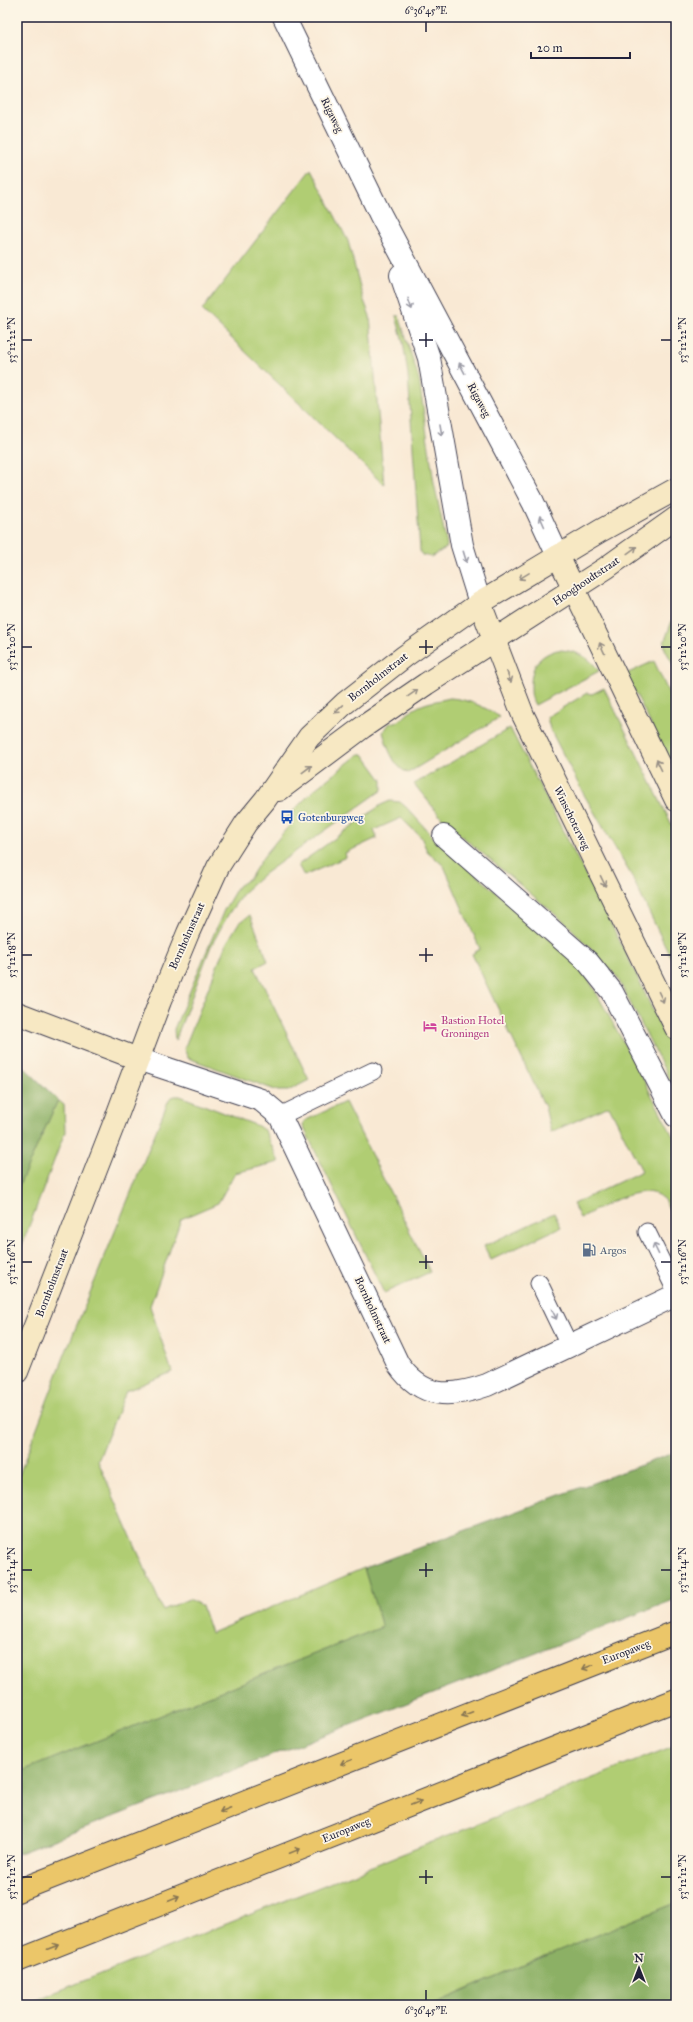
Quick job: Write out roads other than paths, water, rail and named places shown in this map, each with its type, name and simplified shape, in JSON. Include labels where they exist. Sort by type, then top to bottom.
[{"type":"highway","name":"Europaweg","points":[[17,1891],[676,1632]]},
{"type":"highway","name":"Europaweg","points":[[17,1961],[676,1700]]},
{"type":"street","name":"Rigaweg","points":[[284,17],[380,214],[533,502],[574,589]]},
{"type":"street","name":"Rigaweg","points":[[380,214],[429,358],[462,545],[480,603]]},
{"type":"street","points":[[558,556],[676,489]]},
{"type":"street","name":"Hooghoudtstraat","points":[[495,641],[616,562],[676,518]]},
{"type":"street","name":"Bornholmstraat","points":[[17,1372],[185,939],[218,867],[246,823],[265,800],[309,737],[334,713],[405,656],[480,603],[558,556]]},
{"type":"street","points":[[574,589],[676,800]]},
{"type":"street","name":"Winschoterweg","points":[[480,603],[523,715],[676,1028]]},
{"type":"street","name":"Bornholmstraat","points":[[265,800],[401,701],[495,641]]},
{"type":"street","points":[[444,836],[588,962],[612,992],[676,1116]]},
{"type":"street","points":[[17,1013],[138,1059]]},
{"type":"street","name":"Bornholmstraat","points":[[138,1059],[261,1100],[280,1116],[398,1364],[416,1385],[429,1391],[443,1394],[473,1390],[676,1293]]},
{"type":"lane","points":[[280,1116],[374,1071]]},
{"type":"lane","points":[[647,1232],[676,1293]]},
{"type":"lane","points":[[539,1283],[569,1345]]},
{"type":"place","name":"Gotenburgweg","points":[[287,817]]},
{"type":"place","name":"Bastion Hotel Groningen","points":[[430,1026]]},
{"type":"place","name":"Argos","points":[[589,1250]]}]
